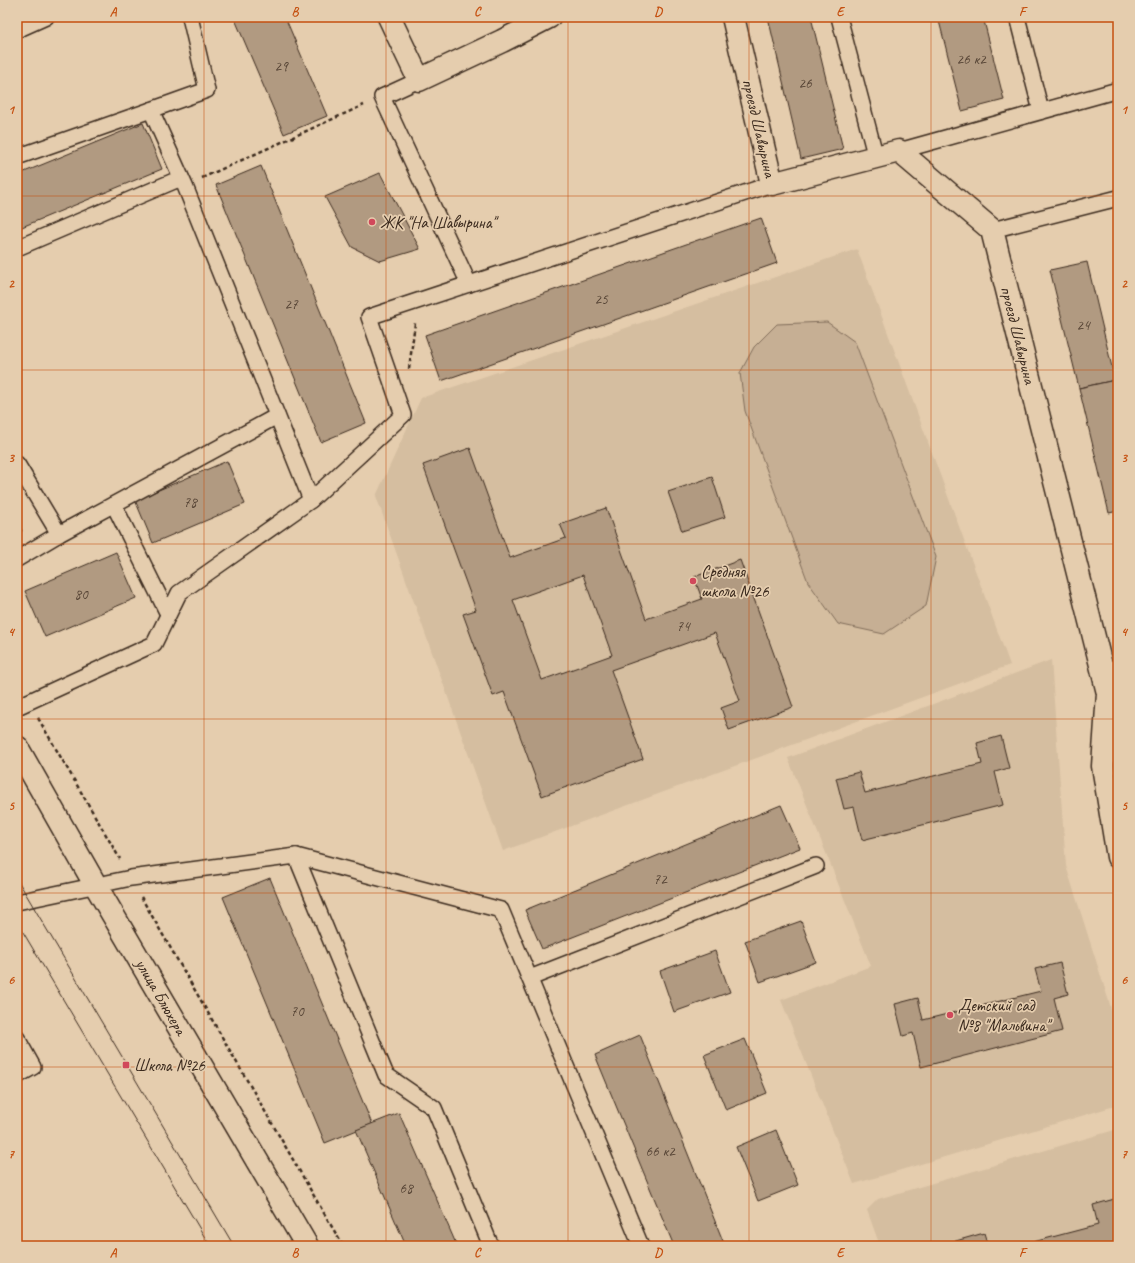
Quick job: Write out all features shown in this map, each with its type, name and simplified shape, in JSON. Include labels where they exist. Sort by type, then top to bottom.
[{"type":"street","points":[[389,17],[419,80],[549,17]]},
{"type":"street","name":"проезд Шавырина","points":[[733,17],[772,184],[899,151]]},
{"type":"street","points":[[899,151],[992,230]]},
{"type":"street","name":"проезд Шавырина","points":[[992,230],[1110,668],[1103,766],[1118,857]]},
{"type":"street","name":"улица Блюхера","points":[[17,747],[96,886],[307,1246]]},
{"type":"lane","points":[[17,30],[46,17]]},
{"type":"lane","points":[[17,158],[208,90],[190,17]]},
{"type":"lane","points":[[839,17],[876,158]]},
{"type":"lane","points":[[1017,17],[1041,111]]},
{"type":"lane","points":[[419,80],[382,97],[469,284]]},
{"type":"lane","points":[[899,151],[1118,90]]},
{"type":"lane","points":[[151,110],[183,182],[311,500]]},
{"type":"lane","points":[[17,248],[183,182]]},
{"type":"lane","points":[[23,705],[154,644],[178,593],[311,500],[403,414],[369,317],[772,184]]},
{"type":"lane","points":[[992,230],[1118,198]]},
{"type":"lane","points":[[17,559],[59,534],[277,416]]},
{"type":"lane","points":[[17,464],[59,534]]},
{"type":"lane","points":[[114,504],[168,614]]},
{"type":"lane","points":[[296,856],[386,1075],[434,1108],[491,1246]]},
{"type":"lane","points":[[17,902],[131,878],[296,856],[501,910],[641,1246]]},
{"type":"lane","points":[[530,978],[816,866]]},
{"type":"lane","points":[[17,1038],[33,1067],[17,1076]]},
{"type":"path","points":[[183,182],[269,150],[382,97]]},
{"type":"path","points":[[408,376],[418,300]]},
{"type":"path","points":[[23,705],[131,878],[343,1246]]},
{"type":"shaded area","name":"Средняя школа №26","points":[[857,249],[1010,665],[503,851],[376,496],[421,398]]},
{"type":"shaded area","points":[[827,322],[855,342],[936,557],[926,606],[884,634],[838,624],[808,582],[745,411],[740,373],[754,347],[777,324]]},
{"type":"shaded area","points":[[1051,660],[1066,866],[1118,1030],[1118,1105],[854,1184],[781,1000],[871,966],[788,758]]},
{"type":"shaded area","points":[[1118,1129],[1118,1246],[880,1246],[867,1210],[878,1199]]},
{"type":"building","points":[[234,17],[285,17],[327,116],[284,134]]},
{"type":"building","points":[[768,17],[811,17],[843,149],[801,159]]},
{"type":"building","points":[[938,17],[983,17],[1004,100],[962,111]]},
{"type":"building","points":[[143,123],[162,169],[17,229],[17,175]]},
{"type":"building","points":[[261,166],[366,423],[321,442],[216,185]]},
{"type":"building","name":"ЖК \"На Шавырина\"","points":[[380,173],[420,249],[380,261],[352,247],[325,197]]},
{"type":"building","points":[[761,218],[777,263],[441,381],[425,335]]},
{"type":"building","points":[[1087,262],[1115,380],[1079,388],[1050,270]]},
{"type":"building","points":[[1115,380],[1118,391],[1118,511],[1109,513],[1079,388]]},
{"type":"building","points":[[470,448],[510,558],[566,538],[560,524],[606,508],[646,619],[702,599],[694,577],[740,560],[793,707],[729,730],[721,708],[740,701],[715,633],[611,670],[643,759],[542,796],[504,692],[493,696],[463,614],[476,610],[423,465]],"holes":[[[583,575],[612,655],[542,680],[513,600]]]},
{"type":"building","points":[[227,461],[245,504],[153,543],[135,500]]},
{"type":"building","points":[[712,477],[725,517],[682,531],[668,492]]},
{"type":"building","points":[[17,522],[22,531],[17,534]]},
{"type":"building","points":[[116,552],[136,598],[45,637],[25,591]]},
{"type":"building","points":[[1001,736],[1009,768],[995,772],[1003,805],[862,840],[854,807],[844,809],[836,778],[859,772],[865,793],[982,764],[977,743]]},
{"type":"building","points":[[781,805],[800,848],[542,949],[525,910]]},
{"type":"building","points":[[270,878],[372,1124],[325,1143],[223,897]]},
{"type":"building","points":[[801,921],[816,962],[760,982],[745,941]]},
{"type":"building","points":[[715,951],[730,992],[674,1012],[660,971]]},
{"type":"building","points":[[1060,963],[1068,994],[1054,998],[1062,1031],[921,1067],[913,1033],[903,1036],[895,1004],[918,998],[923,1020],[1041,991],[1035,969]]},
{"type":"building","points":[[640,1035],[725,1246],[674,1246],[595,1055]]},
{"type":"building","points":[[745,1039],[767,1093],[726,1110],[704,1055]]},
{"type":"building","points":[[399,1113],[457,1246],[406,1246],[356,1130]]},
{"type":"building","points":[[776,1130],[798,1185],[758,1201],[736,1147]]},
{"type":"building","points":[[1118,1198],[1118,1246],[1018,1246],[1098,1225],[1093,1205]]},
{"type":"building","points":[[984,1233],[988,1246],[938,1246]]},
{"type":"tram line","points":[[17,879],[234,1246]]},
{"type":"tram line","points":[[17,922],[210,1246]]},
{"type":"place","name":"ЖК \"На Шавырина\"","points":[[372,222]]},
{"type":"place","name":"Средняя школа №26","points":[[693,581]]},
{"type":"place","name":"Детский сад №8 \"Мальвина\"","points":[[950,1015]]},
{"type":"place","name":"Школа №26","points":[[126,1065]]}]
